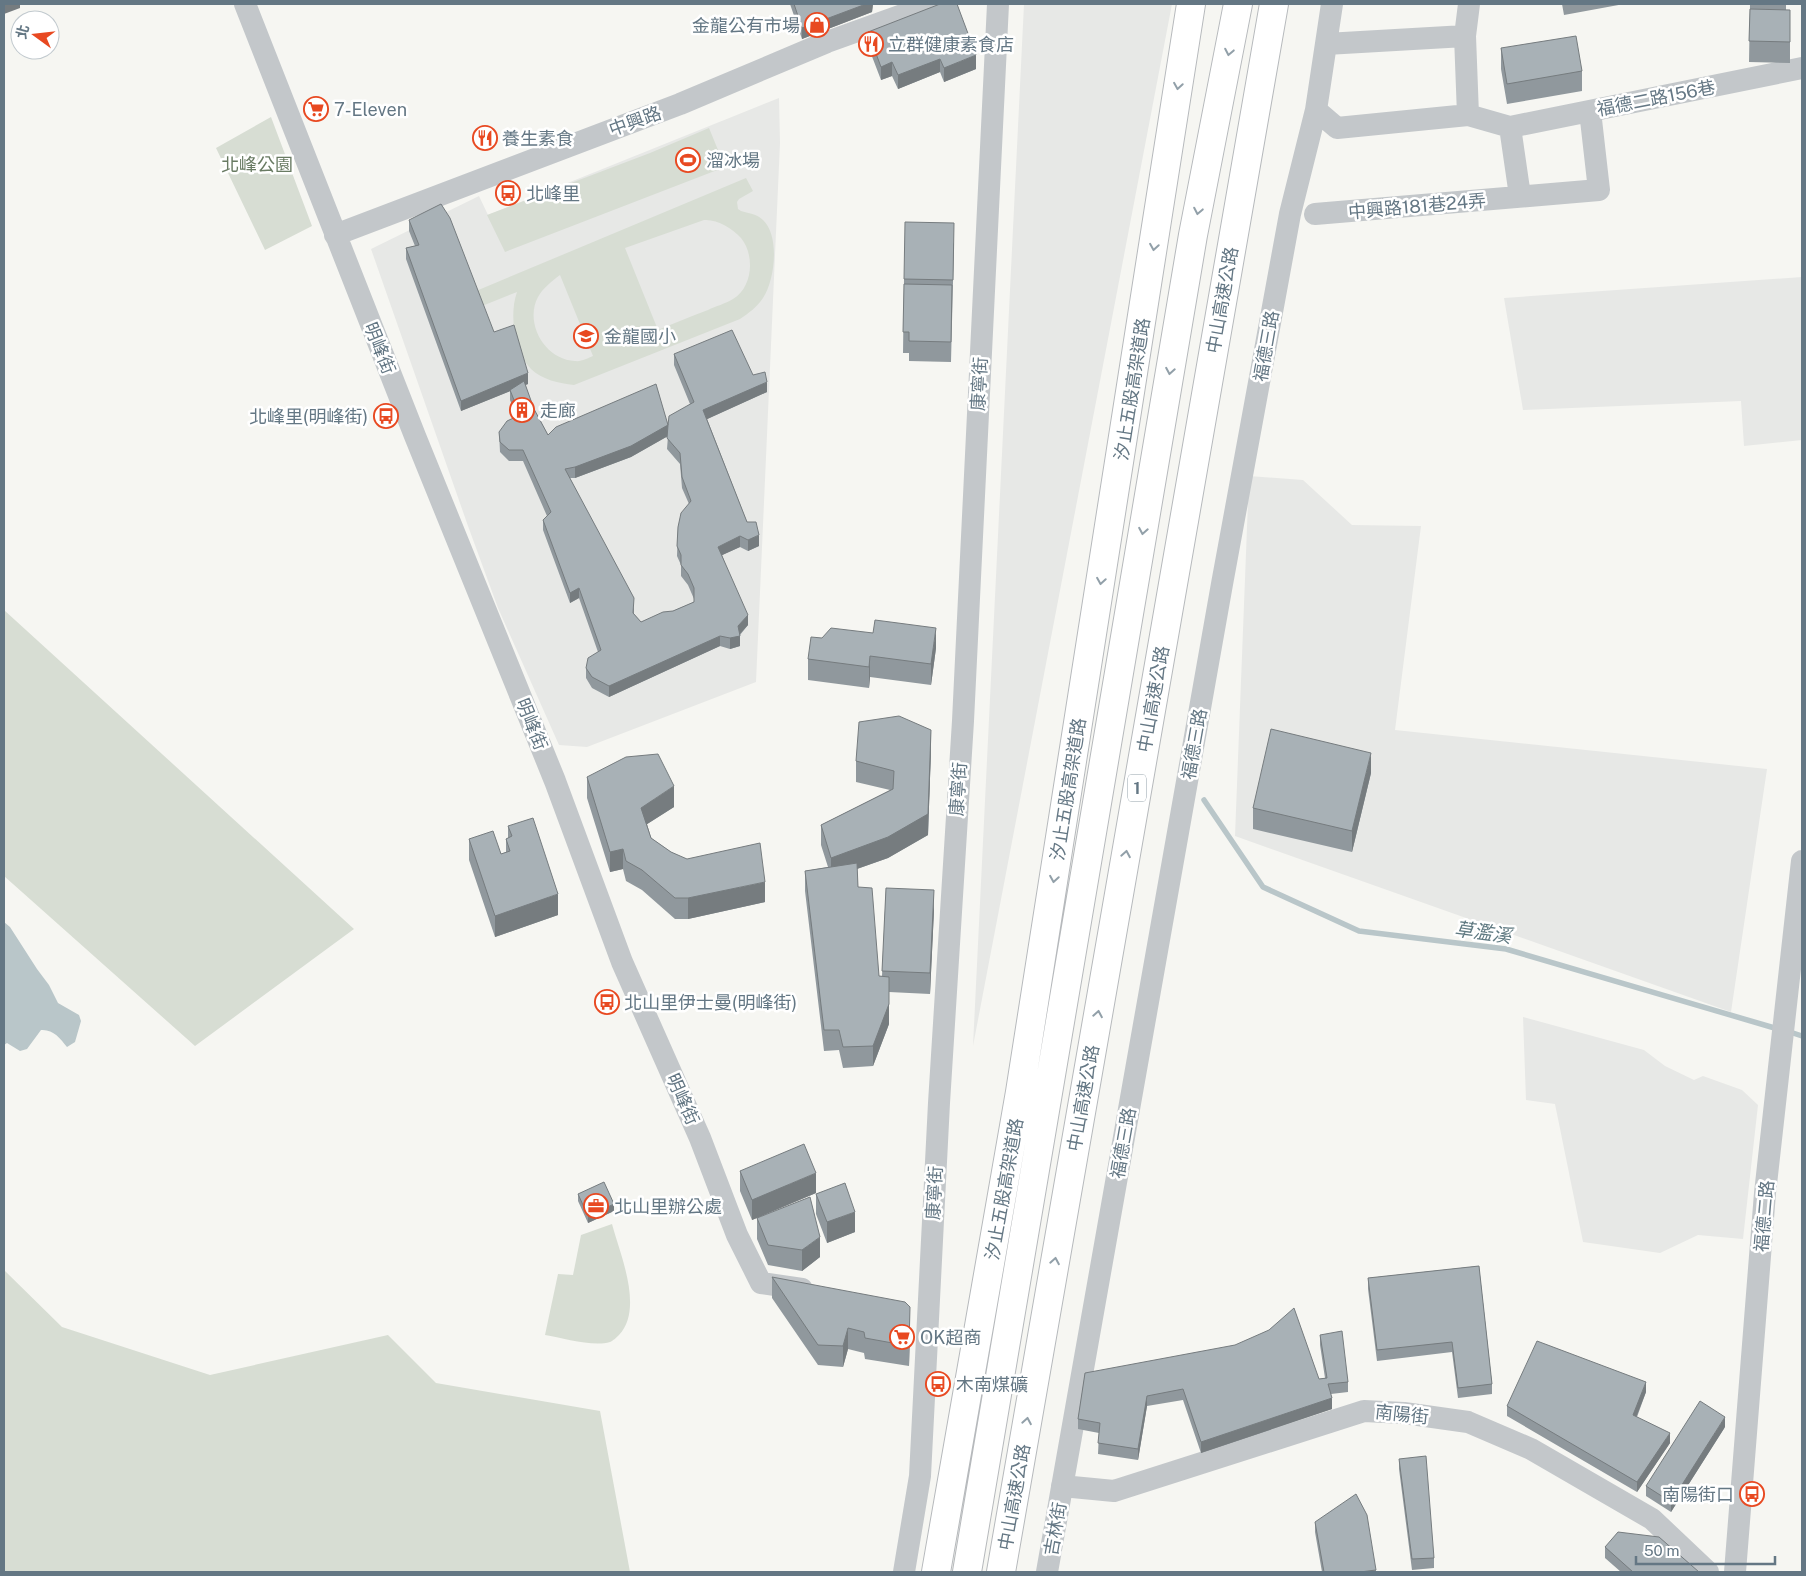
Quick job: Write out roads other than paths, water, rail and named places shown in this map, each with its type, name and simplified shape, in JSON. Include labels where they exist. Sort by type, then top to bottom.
[{"type":"highway","name":"汐止五股高架道路","points":[[936,1572],[1020,1092],[1192,4]]},
{"type":"highway","name":"中山高速公路","points":[[967,1572],[1192,245],[1238,4]]},
{"type":"highway","name":"中山高速公路","points":[[1001,1572],[1274,4]]},
{"type":"street","name":"明峰街","points":[[246,4],[335,235],[555,781],[622,962],[700,1138],[737,1235],[761,1283],[820,1292]]},
{"type":"street","name":"中興路","points":[[335,235],[680,104],[827,42],[933,4]]},
{"type":"street","name":"康寧街","points":[[904,1572],[920,1476],[919,1307],[939,1103],[963,721],[998,4]]},
{"type":"street","name":"福德三路","points":[[1062,1486],[1220,594],[1290,214],[1316,110],[1332,4]]},
{"type":"street","points":[[1468,115],[1465,36],[1470,4]]},
{"type":"street","points":[[1326,44],[1465,36]]},
{"type":"street","name":"福德二路156巷","points":[[1510,127],[1802,68]]},
{"type":"street","points":[[1316,110],[1337,128],[1468,115],[1510,127],[1520,196]]},
{"type":"street","name":"中興路181巷24弄","points":[[1315,214],[1599,190],[1590,111]]},
{"type":"street","name":"福德二路","points":[[1735,1572],[1765,1192],[1802,861]]},
{"type":"street","name":"南陽街","points":[[1062,1486],[1114,1492],[1364,1411],[1404,1413],[1468,1422],[1531,1449],[1652,1519],[1708,1572]]},
{"type":"street","name":"吉林街","points":[[1047,1572],[1062,1486]]},
{"type":"waterway","name":"草濫溪","points":[[1204,800],[1263,887],[1359,931],[1506,949],[1778,1029]]},
{"type":"waterway","name":"草濫溪","points":[[1787,1031],[1802,1036]]},
{"type":"place","name":"金龍公有市場","points":[[817,25]]},
{"type":"place","name":"立群健康素食店","points":[[871,44]]},
{"type":"place","name":"7-Eleven","points":[[316,109]]},
{"type":"place","name":"養生素食","points":[[485,138]]},
{"type":"place","name":"溜冰場","points":[[688,160]]},
{"type":"place","name":"北峰里","points":[[508,193]]},
{"type":"place","name":"金龍國小","points":[[586,336]]},
{"type":"place","name":"走廊","points":[[522,410]]},
{"type":"place","name":"北峰里(明峰街)","points":[[386,416]]},
{"type":"place","name":"北山里伊士曼(明峰街)","points":[[607,1002]]},
{"type":"place","name":"北山里辦公處","points":[[596,1206]]},
{"type":"place","name":"OK超商","points":[[902,1337]]},
{"type":"place","name":"木南煤礦","points":[[938,1384]]},
{"type":"place","name":"南陽街口","points":[[1752,1494]]},
{"type":"park label","name":"北峰公園","points":[[257,164]]}]
